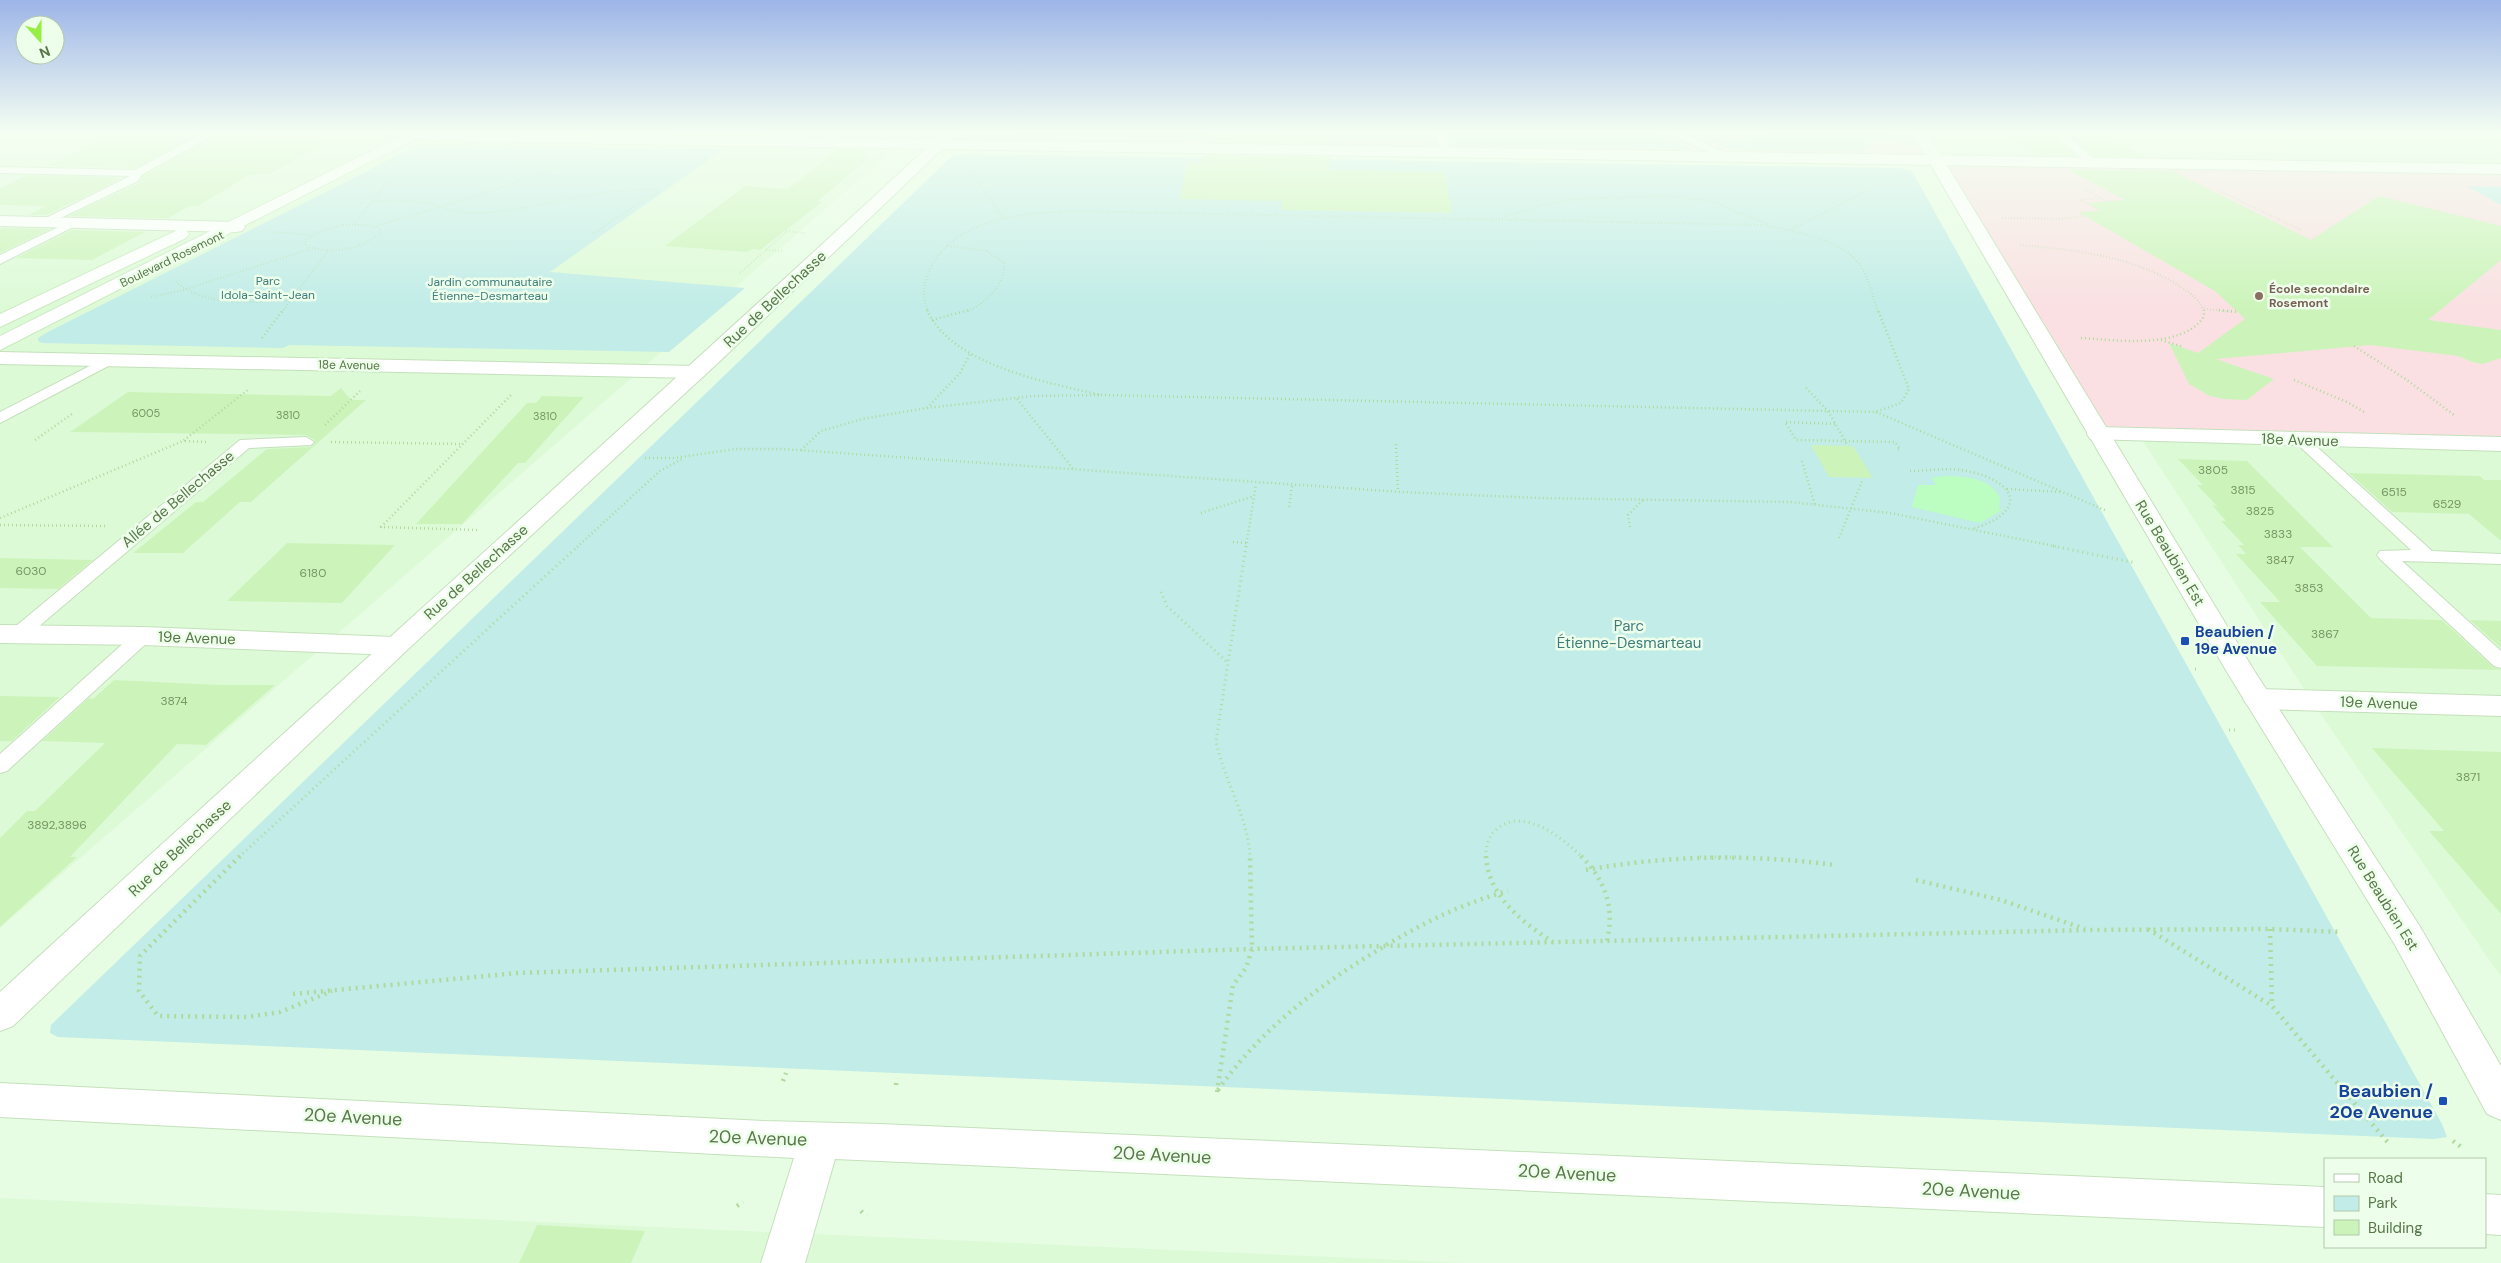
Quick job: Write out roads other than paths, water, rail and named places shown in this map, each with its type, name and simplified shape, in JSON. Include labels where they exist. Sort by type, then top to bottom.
[{"type":"street","name":"Boulevard Rosemont","points":[[0,321],[270,190]]},
{"type":"street","name":"Boulevard Rosemont","points":[[0,344],[309,190]]},
{"type":"street","name":"Rue de Bellechasse","points":[[0,1015],[395,646],[697,372],[892,190]]},
{"type":"street","name":"Rue Beaubien Est","points":[[1952,190],[2258,699],[2407,935],[2501,1102]]},
{"type":"street","points":[[0,221],[236,227]]},
{"type":"street","name":"18e Avenue","points":[[0,358],[697,372]]},
{"type":"street","name":"18e Avenue","points":[[2098,434],[2501,444]]},
{"type":"street","name":"19e Avenue","points":[[8,634],[143,636],[395,646]]},
{"type":"street","name":"19e Avenue","points":[[2258,699],[2501,706]]},
{"type":"street","name":"20e Avenue","points":[[0,1100],[820,1140],[2324,1207]]},
{"type":"street","points":[[783,1263],[820,1140]]},
{"type":"street","points":[[2486,1214],[2501,1215]]},
{"type":"lane","points":[[46,222],[112,190]]},
{"type":"lane","points":[[0,260],[74,222]]},
{"type":"lane","points":[[0,418],[110,360]]},
{"type":"lane","points":[[2301,440],[2427,556]]},
{"type":"lane","name":"Allée de Bellechasse","points":[[8,634],[146,526],[244,443],[306,442]]},
{"type":"lane","points":[[2501,559],[2386,555],[2501,662]]},
{"type":"lane","points":[[0,766],[143,636]]},
{"type":"place","name":"École secondaire Rosemont","points":[[2259,296]]},
{"type":"place","name":"Beaubien / 19e Avenue","points":[[2185,641]]},
{"type":"place","name":"Beaubien / 20e Avenue","points":[[2443,1101]]},
{"type":"park label","name":"Parc Idola-Saint-Jean","points":[[268,288]]},
{"type":"park label","name":"Jardin communautaire Étienne-Desmarteau","points":[[490,289]]},
{"type":"park label","name":"Parc Étienne-Desmarteau","points":[[1629,634]]}]
